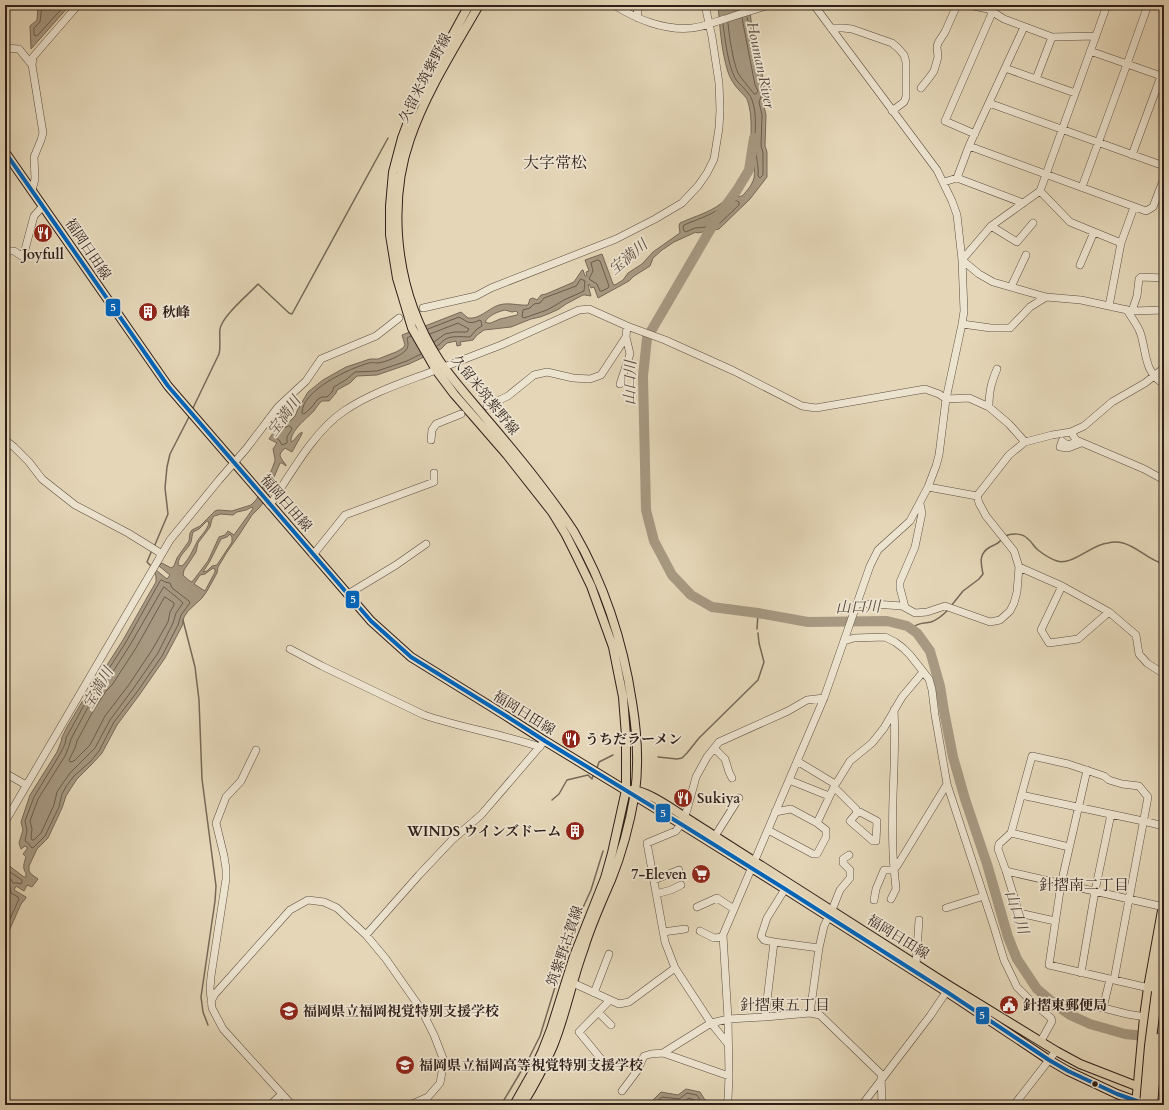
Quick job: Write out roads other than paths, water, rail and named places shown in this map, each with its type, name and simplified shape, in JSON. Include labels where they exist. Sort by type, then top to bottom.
[{"type":"highway","points":[[1152,1105],[1157,1046],[1157,991],[1164,906]]},
{"type":"highway","points":[[1140,1104],[1164,950]]},
{"type":"highway","points":[[1140,1104],[1139,1087],[1145,1019],[1157,991]]},
{"type":"highway","points":[[1159,1105],[1163,1094],[1164,1058]]},
{"type":"main road","name":"久留米筑紫野線","points":[[469,5],[414,106],[402,138],[394,172],[390,206],[390,235],[396,278],[414,333],[439,367],[534,476],[573,531],[600,584],[610,611],[627,670],[637,738],[635,793]]},
{"type":"main road","name":"久留米筑紫野線","points":[[479,5],[422,108],[409,141],[401,174],[397,207],[398,235],[404,278],[411,302],[422,330],[439,367],[454,394],[511,460],[552,512],[566,535],[591,586],[613,647],[623,697],[626,736],[626,790]]},
{"type":"main road","name":"福岡日田線","points":[[5,152],[168,386],[313,555],[371,620],[411,657],[503,714],[542,744],[715,836],[785,889],[830,914]]},
{"type":"main road","name":"筑紫野古賀線","points":[[514,1105],[532,1075],[552,1029],[574,956],[605,878],[626,790]]},
{"type":"main road","name":"筑紫野古賀線","points":[[522,1105],[538,1078],[554,1044],[583,949],[597,911],[612,878],[624,841],[635,793]]},
{"type":"main road","name":"福岡日田線","points":[[683,820],[949,989],[1049,1060],[1068,1071],[1117,1094],[1140,1104],[1148,1105]]},
{"type":"main road","name":"福岡日田線","points":[[949,989],[1080,1064],[1139,1087],[1159,1105]]},
{"type":"main road","points":[[1139,1087],[1163,1094]]},
{"type":"street","points":[[32,190],[35,178],[34,157],[43,133],[32,65],[33,57],[78,5]]},
{"type":"street","points":[[614,5],[638,18],[662,26],[674,28],[692,28],[769,5]]},
{"type":"street","points":[[637,5],[638,18]]},
{"type":"street","points":[[423,308],[476,296],[491,288],[616,239],[682,203],[698,186],[714,159],[720,110],[719,83],[711,23],[705,5]]},
{"type":"street","points":[[726,1105],[728,1100],[729,1076],[728,1019],[723,935],[824,698],[870,566],[878,550],[910,521],[928,487],[939,455],[946,399],[964,311],[962,260],[957,215],[944,182],[928,158],[814,5]]},
{"type":"street","points":[[921,88],[934,71],[938,57],[938,43],[946,32],[957,5]]},
{"type":"street","points":[[968,5],[988,9],[1024,27],[1052,36],[1096,36]]},
{"type":"street","points":[[962,260],[991,226],[1040,191],[1107,5]]},
{"type":"street","points":[[1082,187],[1148,5]]},
{"type":"street","points":[[975,134],[945,120],[992,12]]},
{"type":"street","points":[[957,178],[969,146],[1024,27]]},
{"type":"street","points":[[831,28],[852,29],[892,44],[904,55],[906,62],[906,97],[904,102],[892,111]]},
{"type":"street","points":[[1036,79],[1052,36]]},
{"type":"street","points":[[5,48],[19,49],[32,65]]},
{"type":"street","points":[[1090,51],[1163,77]]},
{"type":"street","points":[[1005,68],[1075,93]]},
{"type":"street","points":[[1132,154],[1163,77],[1164,68]]},
{"type":"street","points":[[989,103],[1164,166]]},
{"type":"street","points":[[969,146],[1146,211],[1153,207],[1164,178]]},
{"type":"street","points":[[944,182],[957,178],[1023,203]]},
{"type":"street","points":[[1040,191],[1070,222],[1121,243]]},
{"type":"street","points":[[5,251],[14,251],[23,257],[34,216],[43,206]]},
{"type":"street","points":[[1109,306],[1121,243],[1134,207]]},
{"type":"street","points":[[991,226],[1017,242],[1033,222]]},
{"type":"street","points":[[1080,265],[1094,232]]},
{"type":"street","points":[[1011,287],[1026,255]]},
{"type":"street","points":[[962,260],[979,274],[993,282],[1046,297],[1081,300],[1130,311],[1164,310]]},
{"type":"street","points":[[1164,278],[1141,277],[1139,279],[1136,296],[1130,311],[1140,332],[1149,368],[1159,382],[1164,384]]},
{"type":"street","points":[[962,324],[991,328],[1010,328],[1030,307],[1046,297]]},
{"type":"street","points":[[269,503],[312,442],[343,411],[371,395],[439,367],[501,345],[579,310],[589,309],[665,340],[734,371],[802,406],[816,408],[925,389],[939,394],[946,399],[969,398],[989,407],[1010,424],[1025,442]]},
{"type":"street","points":[[5,822],[120,628],[170,540],[219,480],[236,465],[278,407],[306,381],[321,359],[376,336],[399,318]]},
{"type":"street","points":[[487,406],[508,396],[534,375],[547,372],[573,378],[590,379],[601,375],[626,338],[629,326]]},
{"type":"street","points":[[620,384],[630,354],[626,338]]},
{"type":"street","points":[[977,496],[1009,455],[1025,442],[1052,435],[1072,432],[1084,426],[1112,402],[1144,383],[1164,368]]},
{"type":"street","points":[[989,407],[991,383],[997,369]]},
{"type":"street","points":[[431,440],[432,430],[436,424],[461,414]]},
{"type":"street","points":[[1072,432],[1076,440],[1079,442],[1144,468],[1164,480]]},
{"type":"street","points":[[5,440],[29,462],[42,480],[74,504],[128,533],[162,554]]},
{"type":"street","points":[[313,555],[345,515],[434,482],[434,473]]},
{"type":"street","points":[[928,487],[977,496]]},
{"type":"street","points":[[856,607],[874,604],[902,606],[915,612],[927,612],[944,606],[990,622],[1000,620],[1010,611],[1017,592],[1020,567],[1014,551],[986,516],[977,496]]},
{"type":"street","points":[[905,607],[900,582],[915,547],[922,513],[920,504]]},
{"type":"street","points":[[348,594],[396,565],[426,544]]},
{"type":"street","points":[[1020,567],[1062,586],[1109,612],[1136,635],[1139,654],[1147,663],[1164,674]]},
{"type":"street","points":[[1062,586],[1041,630],[1048,643],[1078,639],[1109,612]]},
{"type":"street","points":[[845,639],[885,638],[894,642],[903,648],[929,679],[947,784],[1004,960],[1017,987],[1051,1018],[1052,1021],[1041,1041]]},
{"type":"street","points":[[290,649],[424,715],[517,740],[542,744]]},
{"type":"street","points":[[817,823],[834,786],[850,760],[872,743],[884,728],[902,698],[923,672]]},
{"type":"street","points":[[728,1044],[711,1023],[675,968],[665,942],[647,843],[676,831],[687,810],[696,777],[707,757],[719,742],[788,711],[807,700],[824,698]]},
{"type":"street","points":[[892,899],[896,889],[892,844],[895,764],[894,710]]},
{"type":"street","points":[[366,935],[452,840],[481,815],[542,744]]},
{"type":"street","points":[[714,748],[725,759],[728,772],[732,778]]},
{"type":"street","points":[[256,750],[241,780],[226,798],[216,823],[224,856],[226,879],[211,976],[211,1001],[212,1008],[223,1029],[292,1105]]},
{"type":"street","points":[[1055,921],[1019,913],[998,849],[999,844],[1011,833],[1032,756],[1068,764],[1104,776],[1108,780],[1122,784],[1139,786],[1148,797],[1112,980],[1103,1008]]},
{"type":"street","points":[[797,761],[834,786],[856,809],[857,813]]},
{"type":"street","points":[[1086,770],[1061,884],[1049,965],[1157,991]]},
{"type":"street","points":[[5,773],[26,785]]},
{"type":"street","points":[[788,780],[829,796]]},
{"type":"street","points":[[874,900],[876,889],[884,870],[892,870],[897,866],[947,784]]},
{"type":"street","points":[[1021,795],[1164,826]]},
{"type":"street","points":[[715,836],[739,798]]},
{"type":"street","points":[[768,830],[813,854],[816,854],[826,837],[826,830],[817,823],[791,809],[775,812]]},
{"type":"street","points":[[1081,972],[1095,891],[1111,814]]},
{"type":"street","points":[[1011,833],[1069,847]]},
{"type":"street","points":[[810,1013],[819,948],[824,926],[840,890],[850,878],[850,870],[843,863],[843,859],[849,855]]},
{"type":"street","points":[[654,880],[679,870]]},
{"type":"street","points":[[1006,871],[1164,906]]},
{"type":"street","points":[[656,894],[671,890],[681,885]]},
{"type":"street","points":[[785,889],[767,918],[762,936],[764,940],[819,948]]},
{"type":"street","points":[[946,908],[984,896]]},
{"type":"street","points":[[697,907],[717,898],[734,909]]},
{"type":"street","points":[[211,1001],[215,994],[290,910],[308,900],[324,902],[337,908],[366,935],[386,959],[421,1009],[434,1035],[444,1061],[440,1083],[428,1097],[410,1105]]},
{"type":"street","points":[[915,967],[919,920]]},
{"type":"street","points":[[663,932],[685,929]]},
{"type":"street","points":[[700,931],[714,938],[723,937]]},
{"type":"street","points":[[765,1017],[774,942]]},
{"type":"street","points":[[594,993],[609,954]]},
{"type":"street","points":[[573,983],[619,1004],[629,1002],[675,968]]},
{"type":"street","points":[[862,1105],[949,989]]},
{"type":"street","points":[[606,1065],[579,1032],[610,1000]]},
{"type":"street","points":[[1080,1002],[1145,1019],[1164,1020]]},
{"type":"street","points":[[598,1012],[611,1025]]},
{"type":"street","points":[[663,1053],[711,1023],[728,1019],[810,1013],[820,1015],[881,1074],[882,1105]]},
{"type":"street","points":[[1014,1105],[1056,1051]]},
{"type":"street","points":[[622,1091],[637,1071],[644,1056],[651,1054],[663,1053],[729,1076]]},
{"type":"street","points":[[270,1105],[282,1094]]},
{"type":"water","points":[[37,5],[70,5],[31,49],[30,26],[37,20]]},
{"type":"water","name":"宝満川","points":[[718,5],[749,5],[752,27],[764,83],[770,87],[763,102],[766,115],[765,146],[767,152],[767,177],[750,199],[719,229],[696,232],[674,242],[653,258],[650,266],[629,281],[598,298],[594,287],[591,288],[589,284],[591,296],[583,295],[548,314],[511,327],[484,330],[473,340],[460,342],[461,345],[457,346],[456,341],[447,343],[441,349],[409,364],[377,375],[357,376],[350,383],[337,390],[329,401],[322,401],[320,403],[293,434],[291,442],[302,432],[292,452],[285,448],[281,453],[280,457],[286,466],[280,463],[272,482],[272,490],[260,507],[252,515],[227,552],[207,591],[184,617],[182,626],[165,658],[117,725],[102,753],[77,779],[66,796],[48,838],[37,849],[29,866],[29,871],[31,874],[38,879],[32,887],[27,885],[24,891],[16,886],[14,890],[26,898],[21,904],[5,940],[5,885],[8,882],[5,880],[5,861],[12,868],[26,877],[24,863],[26,857],[23,854],[27,847],[25,846],[21,849],[19,843],[23,830],[21,822],[30,795],[57,752],[67,727],[95,680],[100,676],[123,640],[156,582],[156,570],[167,579],[170,575],[159,566],[162,563],[171,568],[174,566],[177,558],[189,541],[192,530],[200,526],[215,511],[232,511],[251,505],[256,500],[275,461],[273,449],[277,443],[269,439],[277,427],[288,423],[295,416],[308,392],[323,380],[346,367],[370,359],[378,359],[403,348],[405,345],[402,335],[461,312],[468,318],[472,318],[480,316],[499,305],[528,305],[530,299],[533,298],[537,300],[541,295],[574,282],[582,270],[585,276],[587,276],[586,272],[589,271],[585,260],[602,254],[613,284],[615,285],[623,280],[628,273],[642,264],[653,252],[680,233],[680,223],[717,207],[727,198],[742,196],[751,185],[754,178],[754,164],[751,146],[750,112],[747,99],[734,84],[728,72],[722,47]],"holes":[[[505,310],[512,312],[516,311],[518,313],[517,315],[491,323],[485,322],[496,313]],[[252,507],[253,508],[234,535],[228,531],[225,535],[219,537],[208,561],[192,582],[187,579],[183,575],[184,570],[196,552],[198,543],[210,527],[214,516],[221,514],[233,515],[237,512]],[[207,521],[209,522],[207,528],[197,541],[187,560],[182,566],[178,565],[181,555],[190,545],[193,532],[199,529]],[[230,534],[232,537],[232,542],[217,565],[212,566],[207,571],[203,572],[221,539]],[[213,568],[215,569],[215,572],[205,591],[194,584],[200,575],[205,574]]]},
{"type":"water","points":[[686,1089],[700,1092],[705,1100],[722,1103],[721,1105],[648,1105],[661,1092],[678,1095]]},
{"type":"waterway","points":[[192,410],[219,354],[220,329],[226,318],[236,305],[258,284],[289,313],[292,314],[388,138]]},
{"type":"waterway","name":"山口川","points":[[754,138],[749,170],[717,218],[647,338],[643,376],[646,510],[654,541],[672,575],[691,595],[712,607],[808,622],[887,621],[907,626],[917,633],[930,651],[940,686],[953,757],[965,799],[987,864],[1008,937],[1017,959],[1037,989],[1070,1015],[1090,1024],[1125,1034],[1164,1038]]},
{"type":"waterway","points":[[154,547],[168,514],[165,488],[170,454],[190,415]]},
{"type":"waterway","points":[[1005,536],[1014,534],[1026,537],[1040,552],[1057,561],[1063,562],[1076,558],[1102,544],[1118,542],[1133,547],[1153,560],[1164,564]]},
{"type":"waterway","points":[[951,606],[963,591],[979,579],[983,574],[982,556],[986,550],[1001,540]]},
{"type":"waterway","points":[[152,550],[147,562],[152,567]]},
{"type":"waterway","points":[[912,628],[919,624],[933,621],[948,610]]},
{"type":"waterway","points":[[757,629],[758,613]]},
{"type":"waterway","points":[[183,620],[195,667],[199,700],[202,779],[216,886],[201,997],[203,1012],[208,1025]]},
{"type":"waterway","points":[[658,757],[677,759],[682,758],[699,738],[758,680],[764,662],[758,633]]},
{"type":"waterway","points":[[597,768],[599,762],[613,755]]},
{"type":"waterway","points":[[552,800],[559,794],[567,780],[588,775],[592,779],[594,773]]},
{"type":"waterway","points":[[501,1105],[529,1058],[540,1036],[567,948],[591,890],[603,851]]},
{"type":"place","name":"Joyfull","points":[[43,233]]},
{"type":"place","name":"秋峰","points":[[148,312]]},
{"type":"place","name":"うちだラーメン","points":[[571,739]]},
{"type":"place","name":"Sukiya","points":[[683,798]]},
{"type":"place","name":"WINDS ウインズドーム","points":[[575,831]]},
{"type":"place","name":"7-Eleven","points":[[701,874]]},
{"type":"place","name":"針摺東郵便局","points":[[1009,1005]]},
{"type":"place","name":"福岡県立福岡視覚特別支援学校","points":[[289,1011]]},
{"type":"place","name":"福岡県立福岡高等視覚特別支援学校","points":[[405,1065]]},
{"type":"district","name":"大字常松","points":[[555,163]]},
{"type":"district","name":"針摺南二丁目","points":[[1084,885]]},
{"type":"district","name":"針摺東五丁目","points":[[785,1005]]},
{"type":"water label","name":"Houman River","points":[[761,65]]}]
